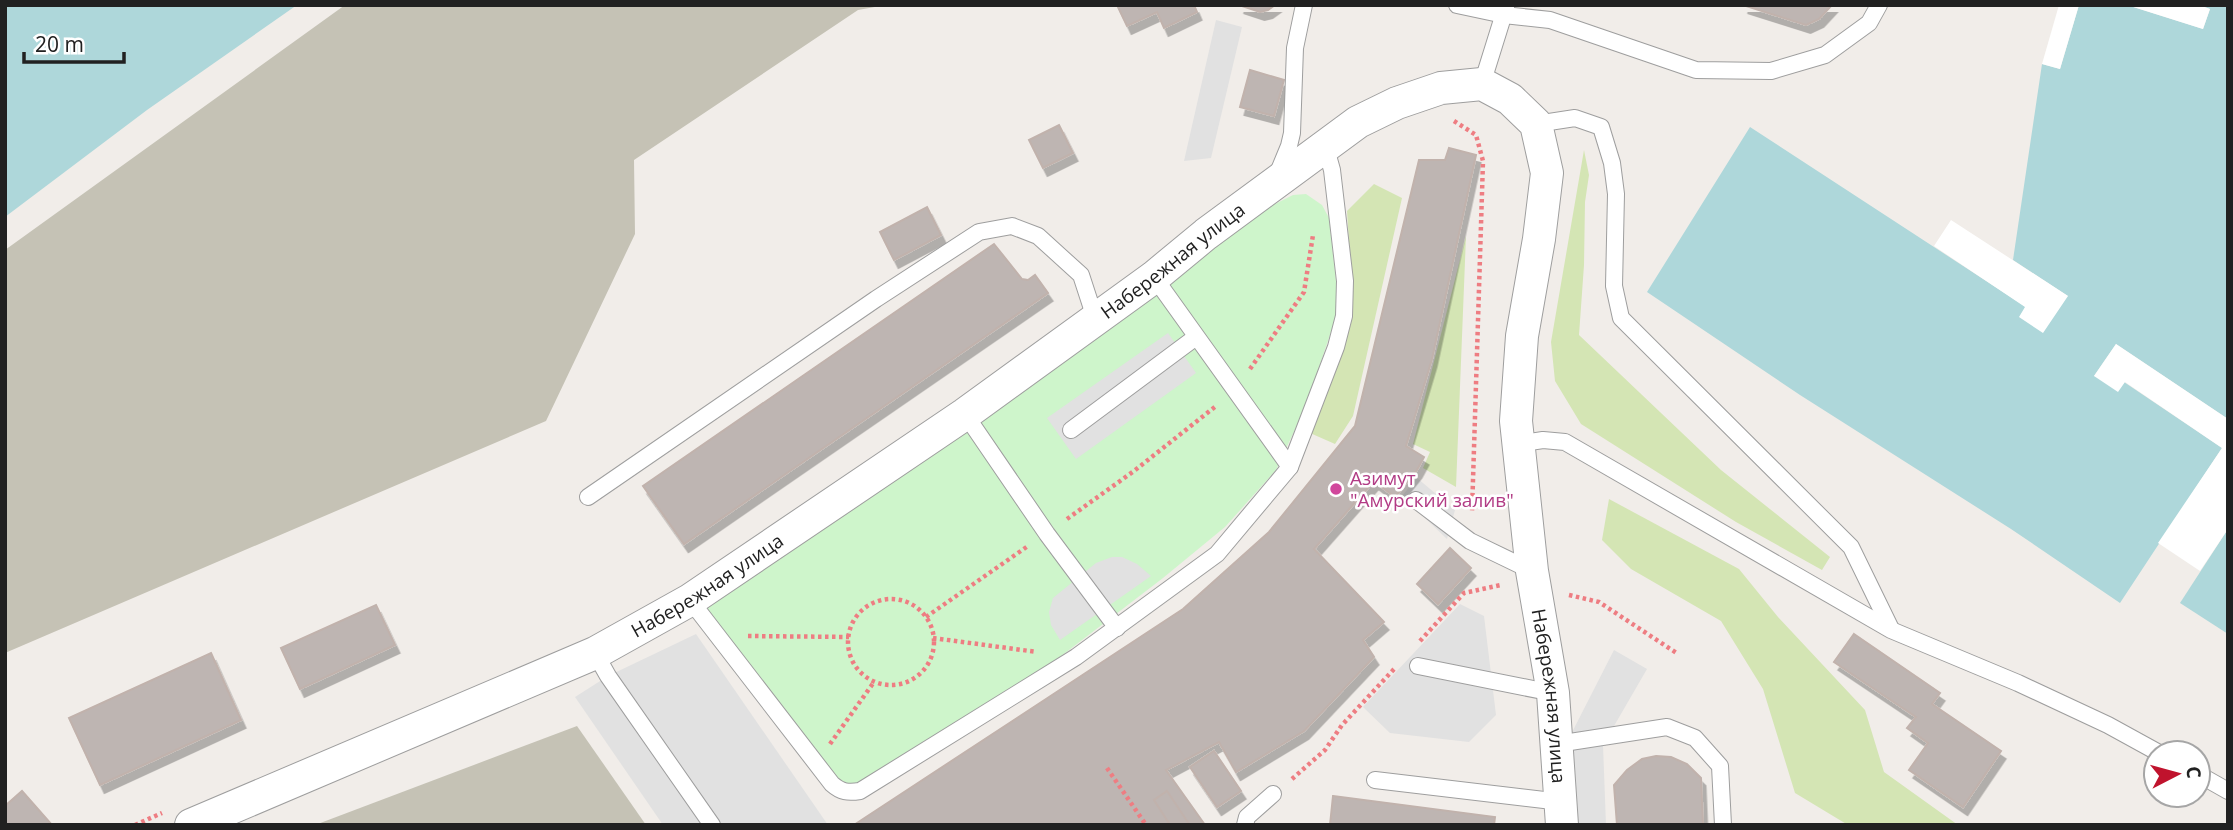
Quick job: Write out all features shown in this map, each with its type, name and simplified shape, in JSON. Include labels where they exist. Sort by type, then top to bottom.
[{"type":"street","name":"Набережная улица","points":[[181,817],[595,653],[690,600],[965,414],[1154,277],[1206,234],[1358,122],[1397,103],[1441,88],[1482,84]]},
{"type":"street","points":[[1482,84],[1510,99],[1536,124]]},
{"type":"street","name":"Набережная улица","points":[[1536,124],[1547,173],[1522,336],[1516,421],[1533,580],[1553,693],[1562,813]]},
{"type":"lane","points":[[1272,187],[1293,133],[1295,48],[1304,5]]},
{"type":"lane","points":[[1457,5],[1505,10],[1550,20],[1696,70],[1771,71],[1825,55],[1869,23],[1879,5]]},
{"type":"lane","points":[[1482,84],[1505,10]]},
{"type":"lane","points":[[1536,124],[1575,118],[1601,127],[1612,163],[1616,194],[1614,286],[1621,318],[1851,547],[1891,630]]},
{"type":"lane","points":[[690,600],[816,763],[836,788],[843,792],[860,791],[1076,657],[1217,554],[1290,467],[1336,347],[1344,316],[1345,281],[1332,170],[1325,145]]},
{"type":"lane","points":[[587,497],[876,299],[979,232],[1012,226],[1038,236],[1081,275],[1095,318]]},
{"type":"lane","points":[[1154,277],[1290,467]]},
{"type":"lane","points":[[1071,430],[1196,337]]},
{"type":"lane","points":[[965,414],[1047,534],[1116,628]]},
{"type":"lane","points":[[1517,444],[1543,440],[1565,442],[1891,630],[2018,683],[2142,744]]},
{"type":"lane","points":[[1416,500],[1470,541],[1533,580]]},
{"type":"lane","points":[[595,653],[608,676],[712,825]]},
{"type":"lane","points":[[1418,666],[1553,693]]},
{"type":"lane","points":[[1557,744],[1667,727],[1695,738],[1720,766],[1723,825]]},
{"type":"lane","points":[[1375,780],[1562,813]]},
{"type":"lane","points":[[2212,782],[2228,791]]},
{"type":"lane","points":[[1245,825],[1247,817],[1273,794]]},
{"type":"path","points":[[926,617],[1047,534]]},
{"type":"path","points":[[1417,644],[1464,593],[1497,584],[1533,580],[1598,602],[1678,654]]},
{"type":"path","points":[[884,600],[898,600],[908,603],[926,617],[933,638],[933,652],[914,678],[892,685],[874,682],[854,664],[848,646],[852,623],[867,606],[884,600]]},
{"type":"path","points":[[716,636],[849,637]]},
{"type":"path","points":[[933,638],[1076,657]]},
{"type":"path","points":[[1273,794],[1325,750],[1342,725],[1398,664]]},
{"type":"path","points":[[816,763],[874,682]]},
{"type":"path","points":[[1107,768],[1146,825]]},
{"type":"path","points":[[135,825],[181,817]]},
{"type":"shaded area","points":[[345,5],[886,5],[858,10],[634,160],[635,234],[546,421],[5,653],[5,250]]},
{"type":"shaded area","points":[[1216,20],[1242,27],[1211,158],[1184,161]]},
{"type":"shaded area","points":[[1168,333],[1196,373],[1076,459],[1047,418]]},
{"type":"shaded area","points":[[1417,478],[1455,510],[1447,539],[1402,496]]},
{"type":"shaded area","points":[[1112,557],[1122,557],[1137,564],[1151,576],[1060,640],[1051,625],[1049,612],[1053,598],[1096,563]]},
{"type":"shaded area","points":[[1460,604],[1484,616],[1496,715],[1469,742],[1390,733],[1363,707]]},
{"type":"shaded area","points":[[696,634],[828,825],[663,825],[575,697],[608,676]]},
{"type":"shaded area","points":[[1614,650],[1647,669],[1603,745],[1606,825],[1567,825],[1564,748]]},
{"type":"shaded area","points":[[577,726],[646,825],[315,825]]},
{"type":"green space","points":[[1584,150],[1589,175],[1585,202],[1579,335],[1721,470],[1830,557],[1822,570],[1736,522],[1581,424],[1555,381],[1551,342]]},
{"type":"green space","points":[[1374,184],[1402,198],[1353,416],[1335,444],[1310,433],[1351,324],[1352,288],[1347,211]]},
{"type":"green space","points":[[1306,194],[1322,205],[1329,218],[1339,308],[1306,406],[1276,470],[1225,527],[1056,660],[853,787],[840,781],[701,608],[1261,211],[1293,195]]},
{"type":"green space","points":[[1466,236],[1456,487],[1423,468],[1430,452],[1413,444]]},
{"type":"green space","points":[[1609,499],[1739,569],[1778,617],[1865,710],[1884,772],[1958,825],[1848,825],[1795,793],[1763,689],[1721,621],[1631,569],[1602,540]]},
{"type":"water","points":[[5,5],[297,5],[147,110],[5,217]]},
{"type":"water","points":[[2079,5],[2127,5],[2203,29],[2210,9],[2199,5],[2228,5],[2228,419],[2116,344],[2094,376],[2124,382],[2222,448],[2120,603],[1647,292],[1750,127],[2026,307],[2068,296],[2013,260],[2042,64],[2060,69]]},
{"type":"water","points":[[2228,529],[2228,634],[2180,603]]},
{"type":"pier","points":[[2059,5],[2079,5],[2060,69],[2042,64]]},
{"type":"pier","points":[[2127,5],[2199,5],[2210,9],[2203,29]]},
{"type":"pier","points":[[1951,220],[2068,296],[2043,333],[2019,317],[2025,307],[1934,246]]},
{"type":"pier","points":[[2116,344],[2228,419],[2228,529],[2200,571],[2158,543],[2222,448],[2125,382],[2118,392],[2094,376]]},
{"type":"building","points":[[1117,5],[1194,5],[1197,12],[1164,28],[1157,12],[1127,26]]},
{"type":"building","points":[[1239,5],[1275,5],[1260,12]]},
{"type":"building","points":[[1743,5],[1832,5],[1819,19],[1806,25]]},
{"type":"building","points":[[1250,70],[1284,80],[1274,116],[1240,107]]},
{"type":"building","points":[[1059,125],[1073,153],[1043,168],[1029,140]]},
{"type":"building","name":"Азимут \"Амурский залив\"","points":[[1449,148],[1476,155],[1432,359],[1406,446],[1424,457],[1395,497],[1374,481],[1314,549],[1384,622],[1363,640],[1374,657],[1304,731],[1236,772],[1219,742],[1166,770],[1205,825],[854,825],[1183,609],[1269,532],[1355,426],[1419,160],[1445,160]]},
{"type":"building","points":[[927,207],[941,235],[894,260],[880,232]]},
{"type":"building","points":[[994,244],[1022,279],[1028,280],[1035,275],[1048,293],[684,544],[643,486]]},
{"type":"building","points":[[1450,548],[1471,568],[1438,604],[1417,584]]},
{"type":"building","points":[[376,605],[395,645],[300,689],[281,648]]},
{"type":"building","points":[[1854,634],[1940,693],[1932,704],[2001,751],[1963,807],[1909,770],[1928,743],[1907,728],[1916,717],[1834,662]]},
{"type":"building","points":[[211,653],[241,720],[100,785],[69,718]]},
{"type":"building","points":[[1214,751],[1241,791],[1217,807],[1190,767]]},
{"type":"building","points":[[1671,757],[1687,764],[1701,778],[1703,825],[1617,825],[1614,785],[1627,770],[1642,759]]},
{"type":"building","points":[[22,791],[52,825],[5,825],[5,806]]},
{"type":"building","points":[[1167,791],[1188,825],[1170,825],[1154,800]]},
{"type":"building","points":[[1333,796],[1495,817],[1494,825],[1330,825]]},
{"type":"place","name":"Азимут \"Амурский залив\"","points":[[1336,489]]}]
